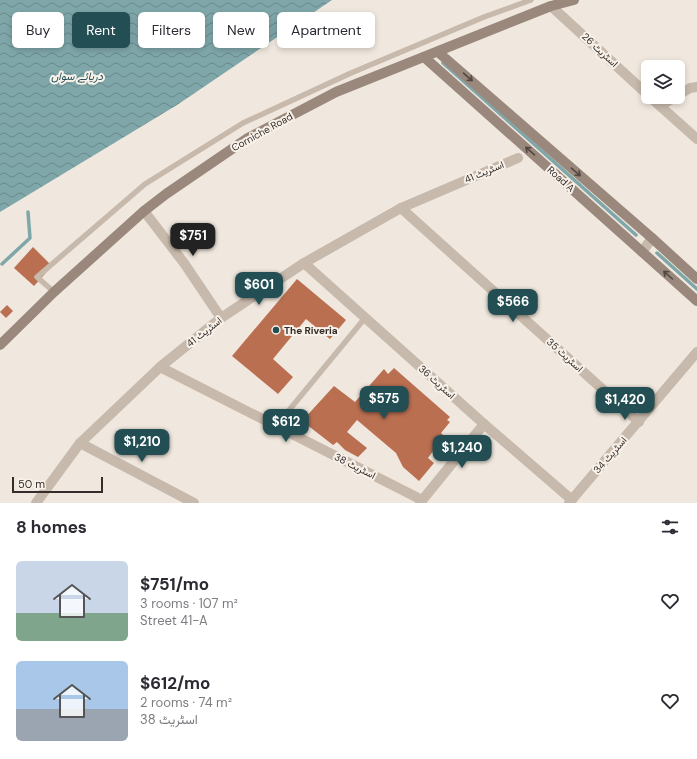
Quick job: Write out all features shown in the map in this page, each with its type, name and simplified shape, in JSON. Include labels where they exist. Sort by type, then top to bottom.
[{"type":"street","name":"Corniche Road","points":[[0,345],[54,292],[144,211],[166,194],[248,138],[336,92],[551,6],[574,0]]},
{"type":"street","name":"اسٹریٹ 26","points":[[551,6],[641,89]]},
{"type":"street","name":"Road A","points":[[438,52],[697,279]]},
{"type":"street","name":"Road A","points":[[424,57],[697,301]]},
{"type":"street","points":[[685,91],[690,88],[697,87]]},
{"type":"street","name":"اسٹریٹ 26","points":[[660,106],[697,139]]},
{"type":"street","name":"اسٹریٹ 41","points":[[36,503],[80,443],[160,367],[221,318],[304,263],[401,208],[518,158]]},
{"type":"street","name":"اسٹریٹ 35","points":[[401,208],[639,422]]},
{"type":"street","points":[[144,211],[184,263],[221,318]]},
{"type":"street","points":[[642,252],[652,238]]},
{"type":"street","name":"اسٹریٹ 36","points":[[304,263],[570,501]]},
{"type":"street","name":"اسٹریٹ 34","points":[[570,501],[639,422],[697,352]]},
{"type":"street","name":"اسٹریٹ 38","points":[[160,367],[421,502]]},
{"type":"street","points":[[421,502],[484,424]]},
{"type":"street","points":[[80,443],[194,503]]},
{"type":"lane","points":[[54,292],[37,277],[145,184],[236,127],[351,73],[484,17],[531,0]]},
{"type":"lane","points":[[276,426],[365,318]]},
{"type":"water","name":"دریائے سواں","points":[[0,0],[332,0],[314,12],[277,12],[277,37],[269,43],[269,12],[213,12],[213,48],[261,48],[177,105],[0,212]]},
{"type":"building","points":[[33,247],[52,266],[34,286],[14,268]]},
{"type":"building","name":"The Riveria","points":[[297,279],[346,320],[330,339],[306,319],[273,359],[293,377],[278,394],[232,356]]},
{"type":"building","points":[[7,305],[13,311],[6,318],[0,312]]},
{"type":"building","points":[[394,368],[450,417],[447,420],[450,422],[441,433],[444,436],[428,458],[434,463],[419,481],[403,467],[396,453],[357,420],[347,432],[367,448],[358,457],[345,450],[337,442],[333,445],[302,421],[334,386],[355,402],[384,369],[388,374]]},
{"type":"waterway","points":[[443,63],[636,235]]},
{"type":"waterway","points":[[2,264],[30,238],[28,212]]},
{"type":"waterway","points":[[657,253],[697,289]]},
{"type":"place","name":"The Riveria","points":[[276,330]]}]
